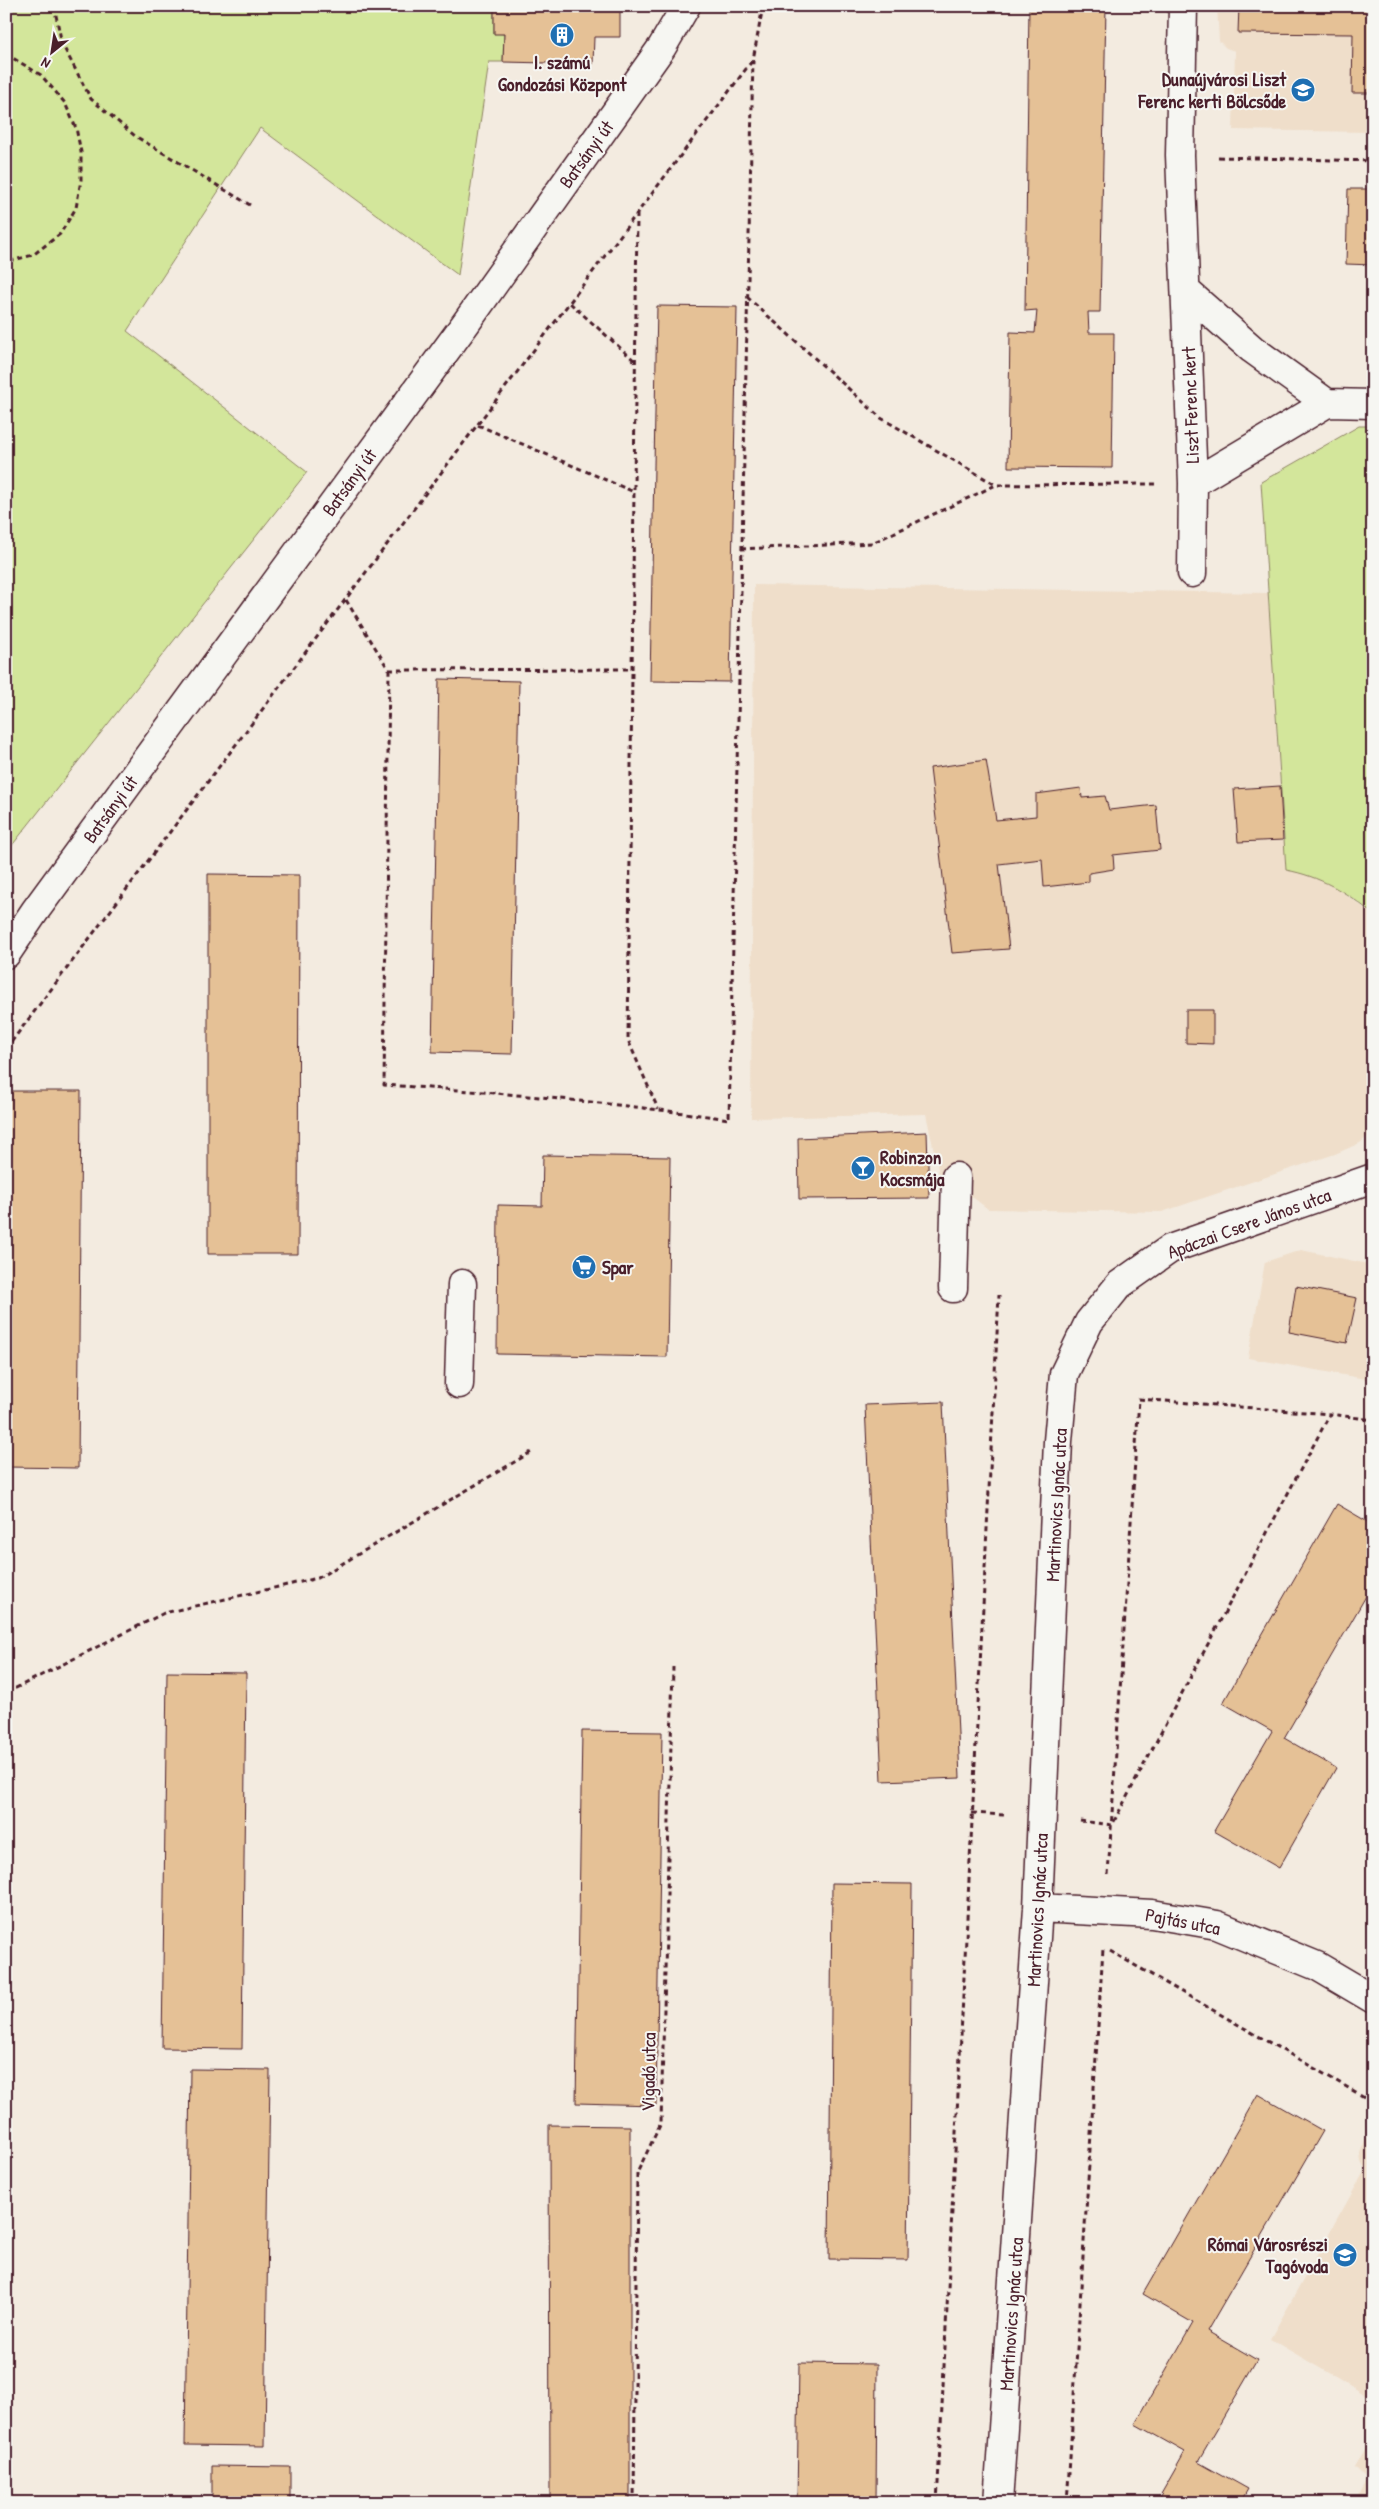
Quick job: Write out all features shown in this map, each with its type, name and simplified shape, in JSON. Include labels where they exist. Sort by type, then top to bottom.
[{"type":"street","name":"Batsányi út","points":[[6,954],[466,322],[662,47],[686,6]]},
{"type":"street","name":"Liszt Ferenc kert","points":[[1183,6],[1180,156],[1193,483],[1327,403]]},
{"type":"street","points":[[1186,291],[1252,349],[1327,403],[1373,404]]},
{"type":"street","points":[[1192,573],[1193,483]]},
{"type":"street","points":[[952,1288],[956,1177]]},
{"type":"street","name":"Apáczai Csere János utca","points":[[1090,1322],[1119,1285],[1170,1249],[1373,1178]]},
{"type":"street","points":[[459,1384],[462,1284]]},
{"type":"street","name":"Martinovics Ignác utca","points":[[998,2503],[1038,1908],[1060,1412],[1064,1374],[1090,1322]]},
{"type":"street","name":"Pajtás utca","points":[[1038,1908],[1105,1910],[1152,1914],[1217,1925],[1317,1966],[1373,1999]]},
{"type":"path","points":[[54,6],[62,44],[91,99],[135,136],[250,205]]},
{"type":"path","points":[[346,600],[389,670],[384,1085],[491,1092],[658,1109],[729,1119],[753,60],[763,6]]},
{"type":"path","points":[[6,54],[41,75],[65,103],[76,128],[82,180],[76,208],[60,234],[33,255],[6,262]]},
{"type":"path","points":[[6,1049],[753,60]]},
{"type":"path","points":[[1180,156],[1373,161]]},
{"type":"path","points":[[637,214],[628,1040],[658,1109]]},
{"type":"path","points":[[747,297],[882,418],[996,485]]},
{"type":"path","points":[[570,303],[636,362]]},
{"type":"path","points":[[478,425],[634,492]]},
{"type":"path","points":[[741,549],[872,543],[996,485],[1193,483]]},
{"type":"path","points":[[389,670],[631,669]]},
{"type":"path","points":[[937,2503],[999,1295]]},
{"type":"path","points":[[1105,1910],[1139,1399],[1330,1414],[1373,1420]]},
{"type":"path","points":[[1112,1824],[1330,1414]]},
{"type":"path","points":[[6,1688],[16,1688],[164,1613],[318,1578],[533,1451]]},
{"type":"path","name":"Vigadó utca","points":[[634,2503],[637,2173],[661,2123],[672,1667]]},
{"type":"path","points":[[1067,2503],[1103,1947],[1373,2102]]},
{"type":"shaded area","name":"Dunaújvárosi Liszt Ferenc kerti Bölcsőde","points":[[1217,6],[1373,6],[1373,132],[1233,130],[1235,51],[1226,48],[1219,41]]},
{"type":"shaded area","points":[[754,585],[1268,593],[1283,840],[1308,874],[1335,887],[1373,914],[1373,1132],[1360,1143],[1335,1154],[1162,1212],[988,1209],[971,1196],[944,1197],[926,1114],[751,1118]]},
{"type":"shaded area","points":[[1301,1250],[1373,1265],[1371,1380],[1248,1358],[1265,1262]]},
{"type":"shaded area","name":"Római Városrészi Tagóvoda","points":[[1373,2130],[1373,2399],[1270,2339],[1365,2170],[1361,2162],[1360,2153],[1365,2140]]},
{"type":"shaded area","points":[[1373,2436],[1373,2503],[1354,2503],[1367,2480],[1355,2468]]},
{"type":"green space","points":[[6,6],[494,6],[494,33],[504,34],[503,62],[489,62],[458,275],[260,128],[127,331],[307,472],[6,853]]},
{"type":"green space","points":[[1359,426],[1373,426],[1373,914],[1332,886],[1310,876],[1286,870],[1261,482]]},
{"type":"building","name":"I. számú Gondozási Központ","points":[[494,6],[620,6],[620,37],[594,37],[593,64],[503,62],[504,34],[494,34]]},
{"type":"building","points":[[1029,6],[1106,6],[1100,312],[1088,312],[1089,333],[1114,333],[1112,468],[1008,467],[1010,332],[1035,333],[1037,310],[1025,311]]},
{"type":"building","points":[[1239,6],[1373,6],[1373,93],[1352,93],[1353,34],[1238,33]]},
{"type":"building","points":[[1348,189],[1373,189],[1373,265],[1346,264]]},
{"type":"building","points":[[657,306],[737,307],[730,682],[650,681]]},
{"type":"building","points":[[439,679],[519,681],[512,1054],[432,1052]]},
{"type":"building","points":[[986,760],[996,820],[1036,816],[1036,794],[1081,788],[1082,798],[1105,796],[1109,810],[1156,805],[1160,850],[1113,855],[1114,869],[1089,873],[1089,882],[1044,887],[1042,859],[999,864],[1009,949],[952,953],[930,768]]},
{"type":"building","points":[[1280,786],[1283,840],[1238,842],[1234,789]]},
{"type":"building","points":[[208,874],[299,875],[298,1254],[208,1254]]},
{"type":"building","points":[[1186,1010],[1213,1010],[1213,1044],[1186,1043]]},
{"type":"building","points":[[6,1091],[81,1091],[78,1468],[6,1467]]},
{"type":"building","name":"Robinzon Kocsmája","points":[[927,1132],[929,1198],[799,1199],[798,1138]]},
{"type":"building","points":[[543,1155],[670,1157],[667,1357],[497,1354],[498,1205],[542,1206]]},
{"type":"building","points":[[1296,1286],[1357,1298],[1347,1343],[1289,1332]]},
{"type":"building","points":[[943,1402],[960,1778],[882,1781],[865,1405]]},
{"type":"building","points":[[1337,1504],[1373,1525],[1373,1584],[1284,1738],[1336,1768],[1279,1868],[1214,1831],[1272,1731],[1223,1703]]},
{"type":"building","points":[[167,1672],[246,1673],[242,2049],[162,2048]]},
{"type":"building","points":[[582,1731],[662,1732],[656,2105],[576,2103]]},
{"type":"building","points":[[832,1883],[912,1884],[908,2260],[829,2259]]},
{"type":"building","points":[[190,2069],[270,2070],[265,2446],[185,2445]]},
{"type":"building","points":[[1258,2094],[1323,2131],[1207,2331],[1257,2360],[1198,2461],[1248,2489],[1240,2503],[1156,2503],[1185,2452],[1135,2424],[1193,2323],[1143,2294]]},
{"type":"building","points":[[549,2125],[630,2126],[630,2503],[577,2503],[577,2500],[550,2499]]},
{"type":"building","points":[[799,2363],[877,2364],[876,2503],[797,2503]]},
{"type":"building","points":[[212,2466],[290,2467],[290,2503],[212,2503]]},
{"type":"place","name":"I. számú Gondozási Központ","points":[[562,35]]},
{"type":"place","name":"Dunaújvárosi Liszt Ferenc kerti Bölcsőde","points":[[1303,90]]},
{"type":"place","name":"Robinzon Kocsmája","points":[[863,1168]]},
{"type":"place","name":"Spar","points":[[584,1267]]},
{"type":"place","name":"Római Városrészi Tagóvoda","points":[[1345,2255]]}]
